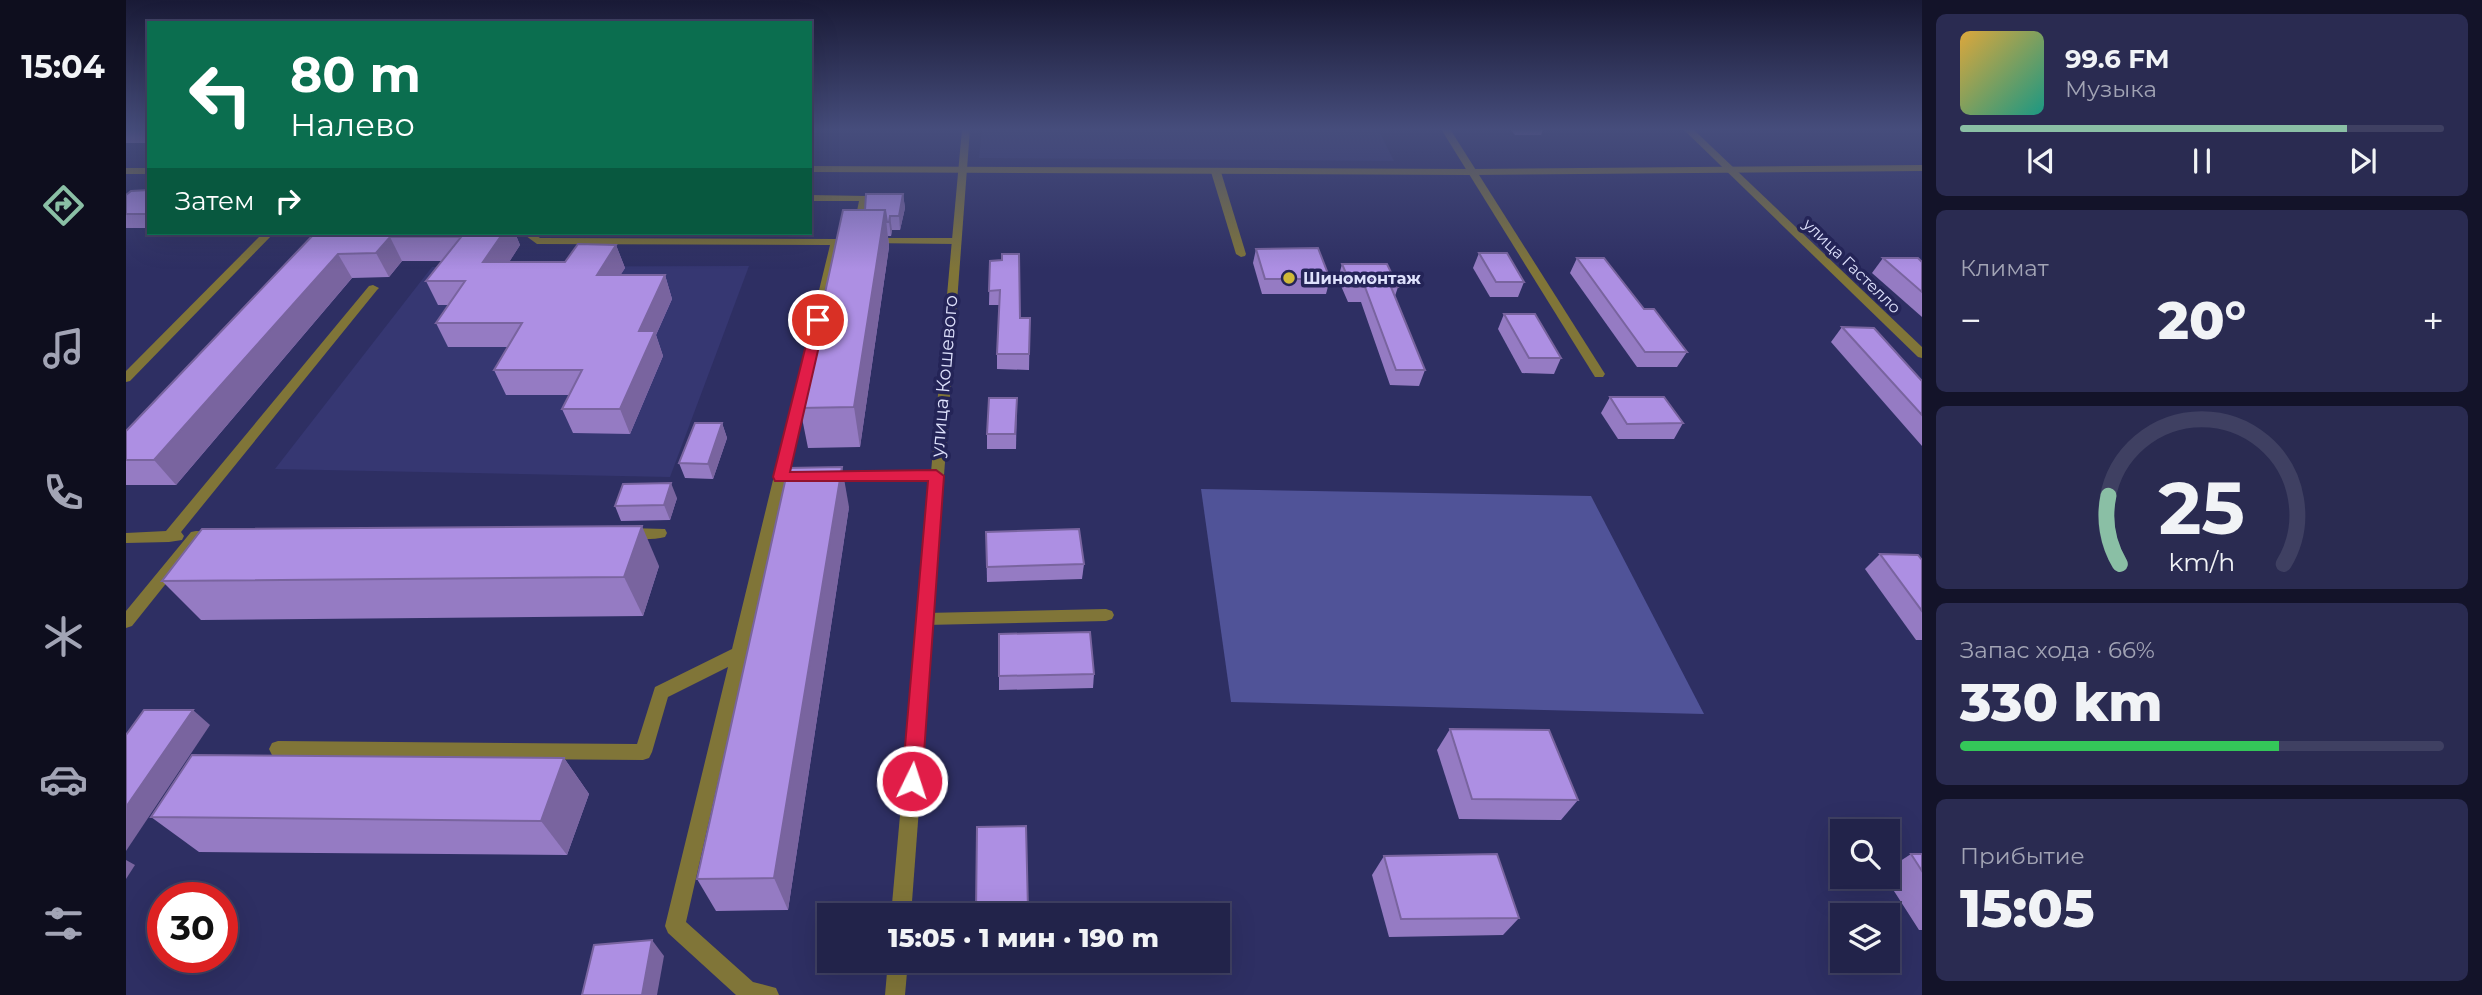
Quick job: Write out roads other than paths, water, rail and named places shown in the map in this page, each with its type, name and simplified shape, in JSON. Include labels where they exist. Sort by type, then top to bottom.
[{"type":"street","name":"улица Кошевого","points":[[902,903],[960,175]]},
{"type":"street","points":[[1217,175],[1241,254]]},
{"type":"street","points":[[1473,175],[1599,374]]},
{"type":"street","name":"улица Гастелло","points":[[1734,175],[1922,354]]},
{"type":"street","points":[[812,198],[864,198],[856,242]]},
{"type":"street","points":[[126,378],[268,235]]},
{"type":"street","points":[[530,235],[537,241],[955,241]]},
{"type":"street","points":[[769,995],[748,992],[675,926],[740,653],[794,477],[836,242]]},
{"type":"street","points":[[169,537],[373,288]]},
{"type":"street","points":[[794,477],[936,476]]},
{"type":"street","points":[[619,533],[660,533]]},
{"type":"street","points":[[126,622],[196,536]]},
{"type":"street","points":[[126,538],[237,536]]},
{"type":"street","points":[[925,619],[1106,615]]},
{"type":"street","points":[[278,749],[642,752],[661,692],[740,653]]},
{"type":"street","points":[[895,995],[897,973]]},
{"type":"place","name":"Шиномонтаж","points":[[1289,278]]}]
